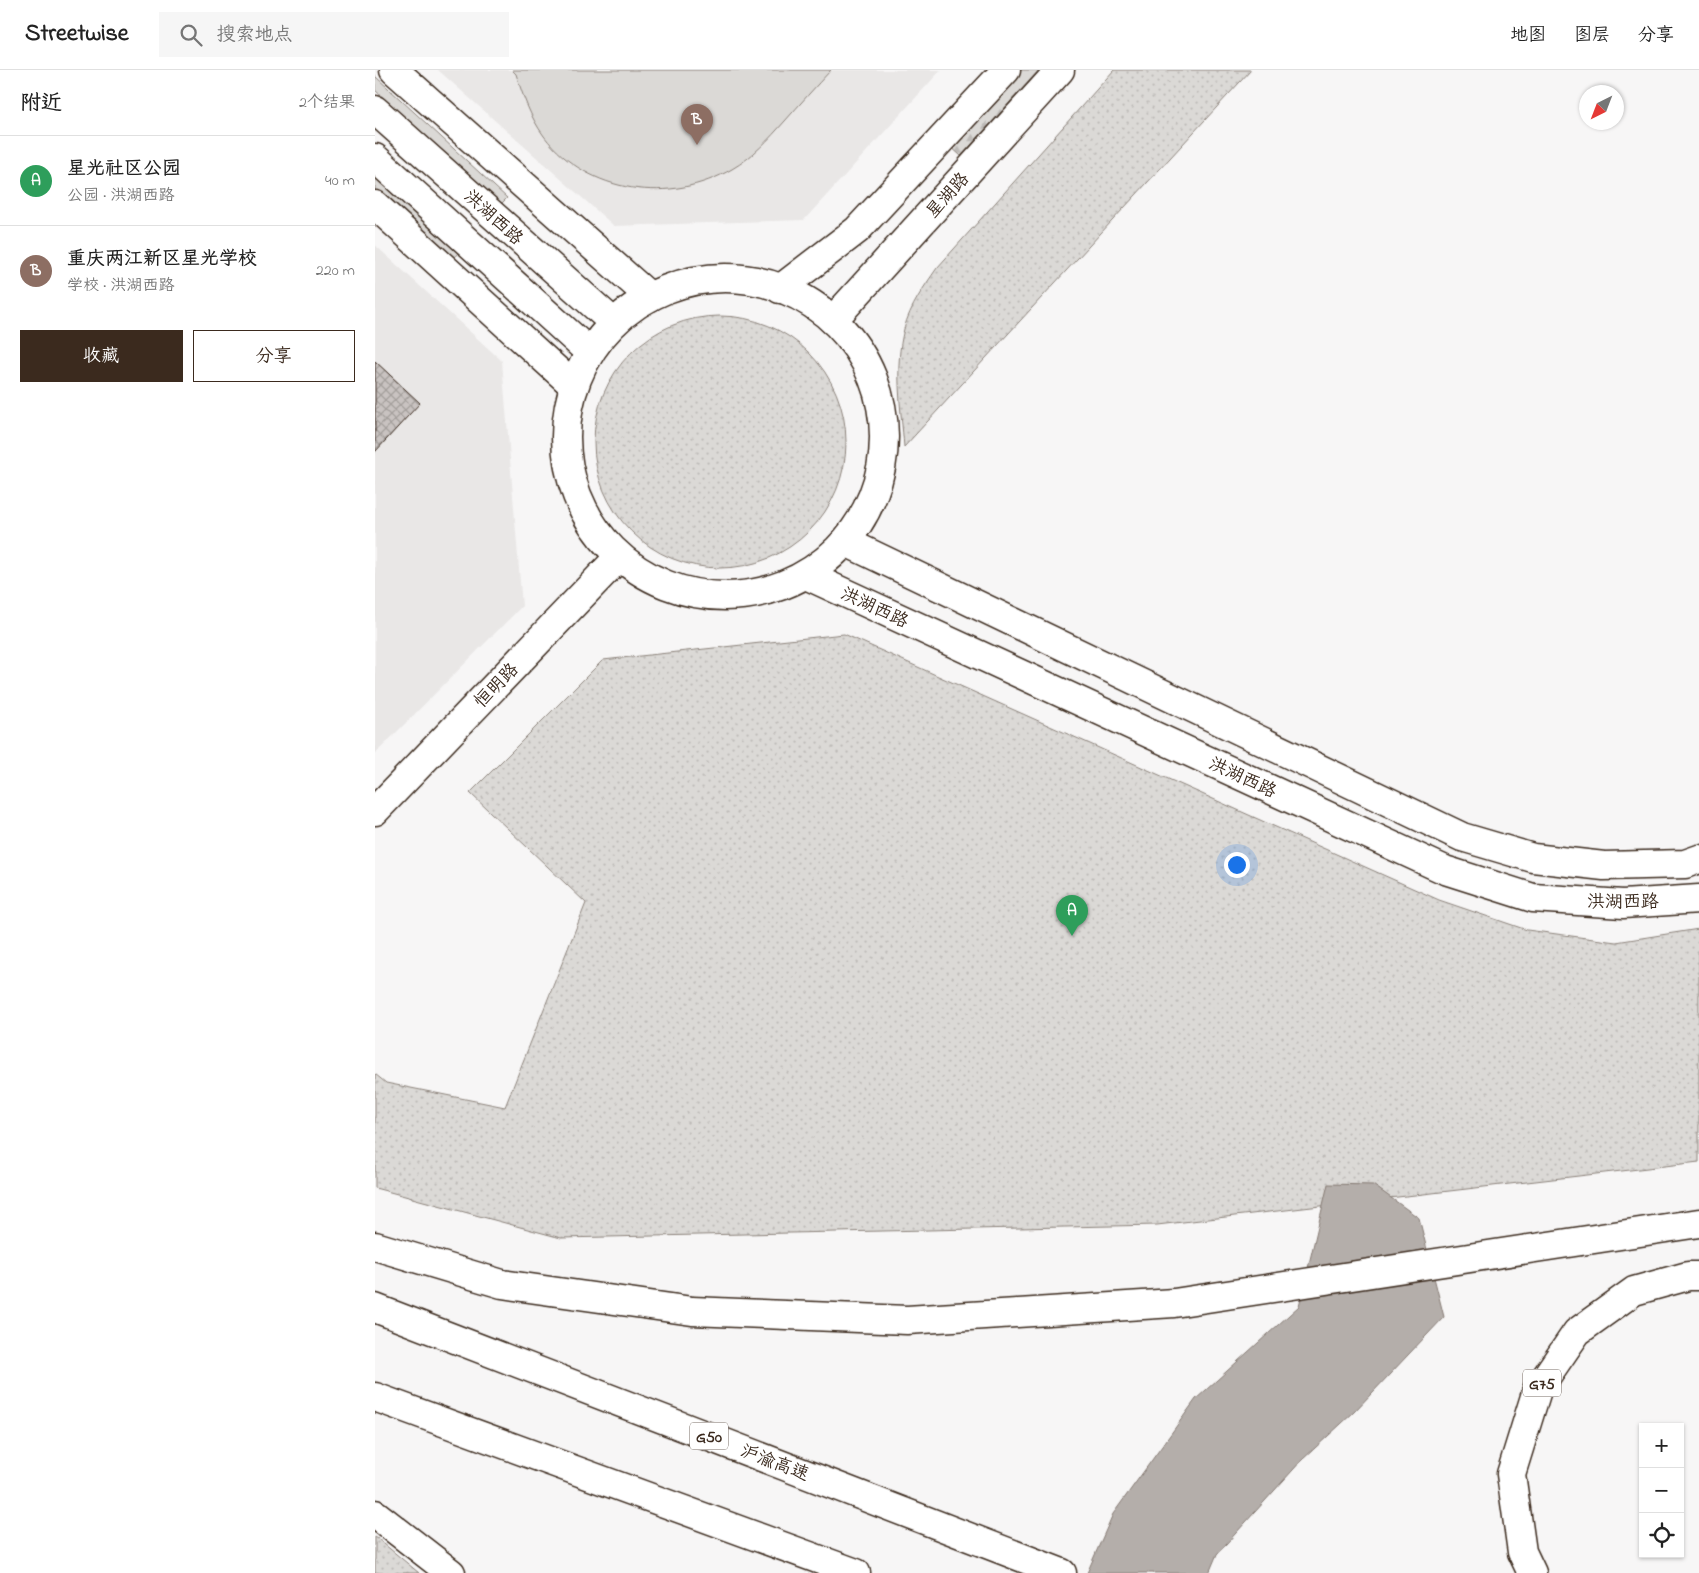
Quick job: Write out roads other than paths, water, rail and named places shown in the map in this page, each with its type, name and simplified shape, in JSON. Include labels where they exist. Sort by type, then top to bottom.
[{"type":"main road","points":[[394,70],[650,296]]},
{"type":"main road","points":[[780,289],[857,230],[1006,70]]},
{"type":"main road","name":"星湖路","points":[[833,320],[1060,70]]},
{"type":"main road","name":"洪湖西路","points":[[375,110],[614,323]]},
{"type":"main road","name":"洪湖西路","points":[[375,158],[587,350]]},
{"type":"main road","points":[[375,205],[574,386]]},
{"type":"main road","points":[[708,278],[756,280],[780,289],[802,297],[833,320],[868,365],[883,409],[884,456],[872,501],[846,542],[806,574],[758,593],[707,595],[658,581],[618,558],[587,517],[571,475],[566,430],[574,386],[587,350],[614,323],[660,290],[708,278]]},
{"type":"main road","name":"洪湖西路","points":[[846,542],[1462,837],[1533,858],[1605,866],[1685,864],[1699,859]]},
{"type":"main road","name":"恒明路","points":[[375,811],[618,558]]},
{"type":"main road","name":"洪湖西路","points":[[806,574],[1445,870],[1533,898],[1623,904],[1699,899]]},
{"type":"main road","points":[[375,1246],[501,1284],[692,1311],[907,1320],[1174,1303],[1699,1223]]},
{"type":"main road","name":"G75","points":[[1532,1573],[1522,1552],[1511,1474],[1537,1390],[1577,1332],[1634,1291],[1688,1276],[1699,1276]]},
{"type":"main road","name":"沪渝高速","points":[[375,1308],[1052,1569]]},
{"type":"main road","points":[[375,1398],[856,1573]]},
{"type":"main road","points":[[375,1514],[451,1573]]},
{"type":"place","name":"重庆两江新区星光学校","points":[[697,145]]},
{"type":"place","name":"星光社区公园","points":[[1072,936]]}]
